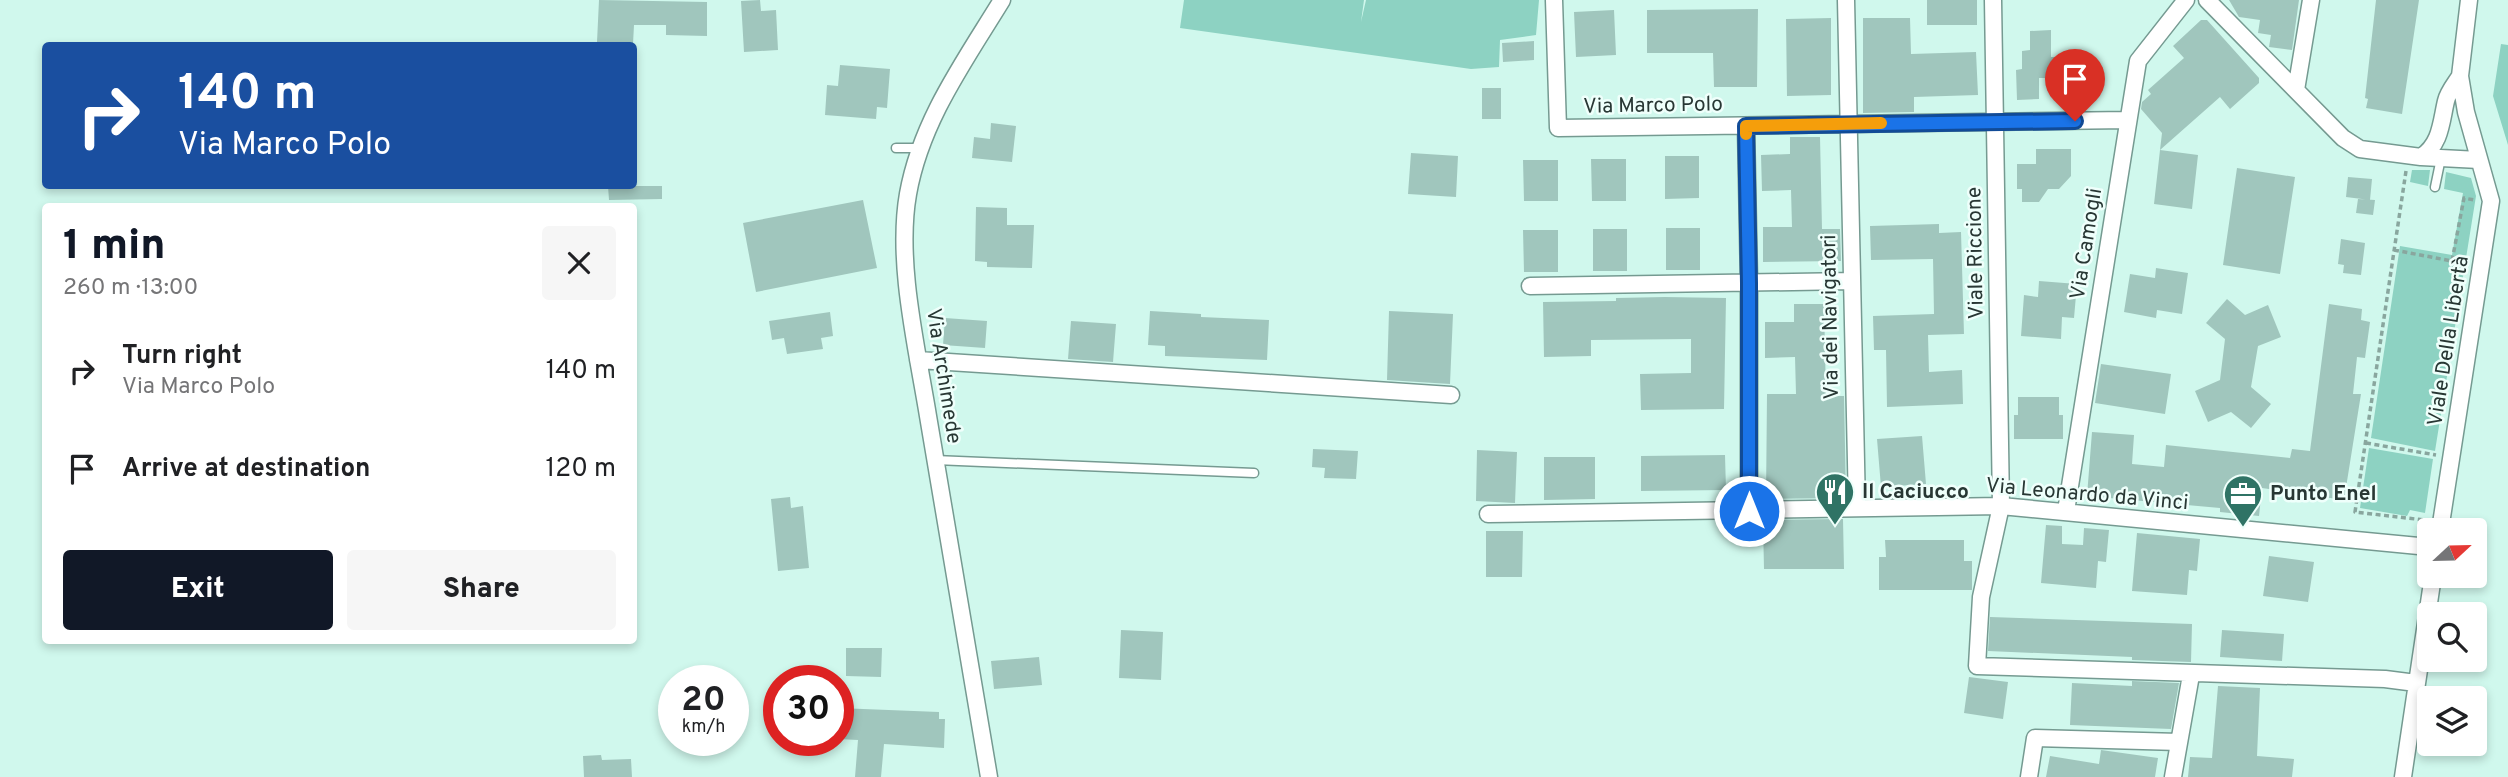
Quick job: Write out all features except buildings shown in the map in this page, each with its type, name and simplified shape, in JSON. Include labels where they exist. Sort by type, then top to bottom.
[{"type":"street","name":"Via Archimede","points":[[989,777],[919,360],[906,267],[905,229],[908,196],[919,148],[941,99],[1002,0]]},
{"type":"street","name":"Via Marco Polo","points":[[1554,0],[1558,128],[2129,121]]},
{"type":"street","name":"Via dei Navigatori","points":[[1846,0],[1857,508]]},
{"type":"street","name":"Viale Riccione","points":[[1993,0],[2001,506],[1981,597],[1977,667],[2191,675]]},
{"type":"street","name":"Via Camogli","points":[[2066,511],[2138,61],[2186,0]]},
{"type":"street","points":[[2207,0],[2343,138],[2360,149],[2479,160],[2460,76],[2469,0]]},
{"type":"street","points":[[2296,90],[2311,0]]},
{"type":"street","points":[[2414,156],[2429,151],[2438,137],[2446,98],[2460,76]]},
{"type":"street","points":[[1746,126],[1749,511]]},
{"type":"street","name":"Viale Della Libertà","points":[[2442,518],[2491,201],[2479,160]]},
{"type":"street","points":[[1530,286],[1851,281]]},
{"type":"street","points":[[919,360],[1451,395]]},
{"type":"street","name":"Via Leonardo da Vinci","points":[[1488,514],[2001,506],[2417,546]]},
{"type":"street","points":[[2403,777],[2431,588]]},
{"type":"street","points":[[2173,777],[2191,675],[2385,679],[2416,683]]},
{"type":"street","points":[[2029,777],[2035,738],[2179,742]]},
{"type":"lane","points":[[896,148],[919,148]]},
{"type":"lane","points":[[2435,187],[2441,158]]},
{"type":"lane","points":[[935,460],[1254,473]]},
{"type":"path","points":[[2414,156],[2394,250],[2355,512],[2417,519]]},
{"type":"path","points":[[2394,250],[2452,261],[2464,198],[2476,200]]},
{"type":"path","points":[[2366,443],[2452,458]]},
{"type":"green space","points":[[1184,0],[1364,0],[1361,22],[1366,0],[1539,0],[1536,35],[1500,40],[1499,67],[1471,69],[1180,28]]},
{"type":"green space","points":[[2501,44],[2508,45],[2508,145],[2493,96]]},
{"type":"green space","points":[[2412,170],[2430,170],[2428,186],[2410,182]]},
{"type":"green space","points":[[2446,172],[2471,178],[2476,196],[2435,451],[2371,438],[2400,246],[2452,255],[2463,193],[2444,189]]},
{"type":"green space","points":[[2369,448],[2433,459],[2425,513],[2410,510],[2407,516],[2360,508]]},
{"type":"slow traffic","points":[[1746,134],[1746,126],[1881,123]]},
{"type":"place","name":"Il Caciucco","points":[[1835,526]]},
{"type":"place","name":"Punto Enel","points":[[2243,528]]},
{"type":"route","points":[[1749,511],[1746,126],[2075,121]]}]
